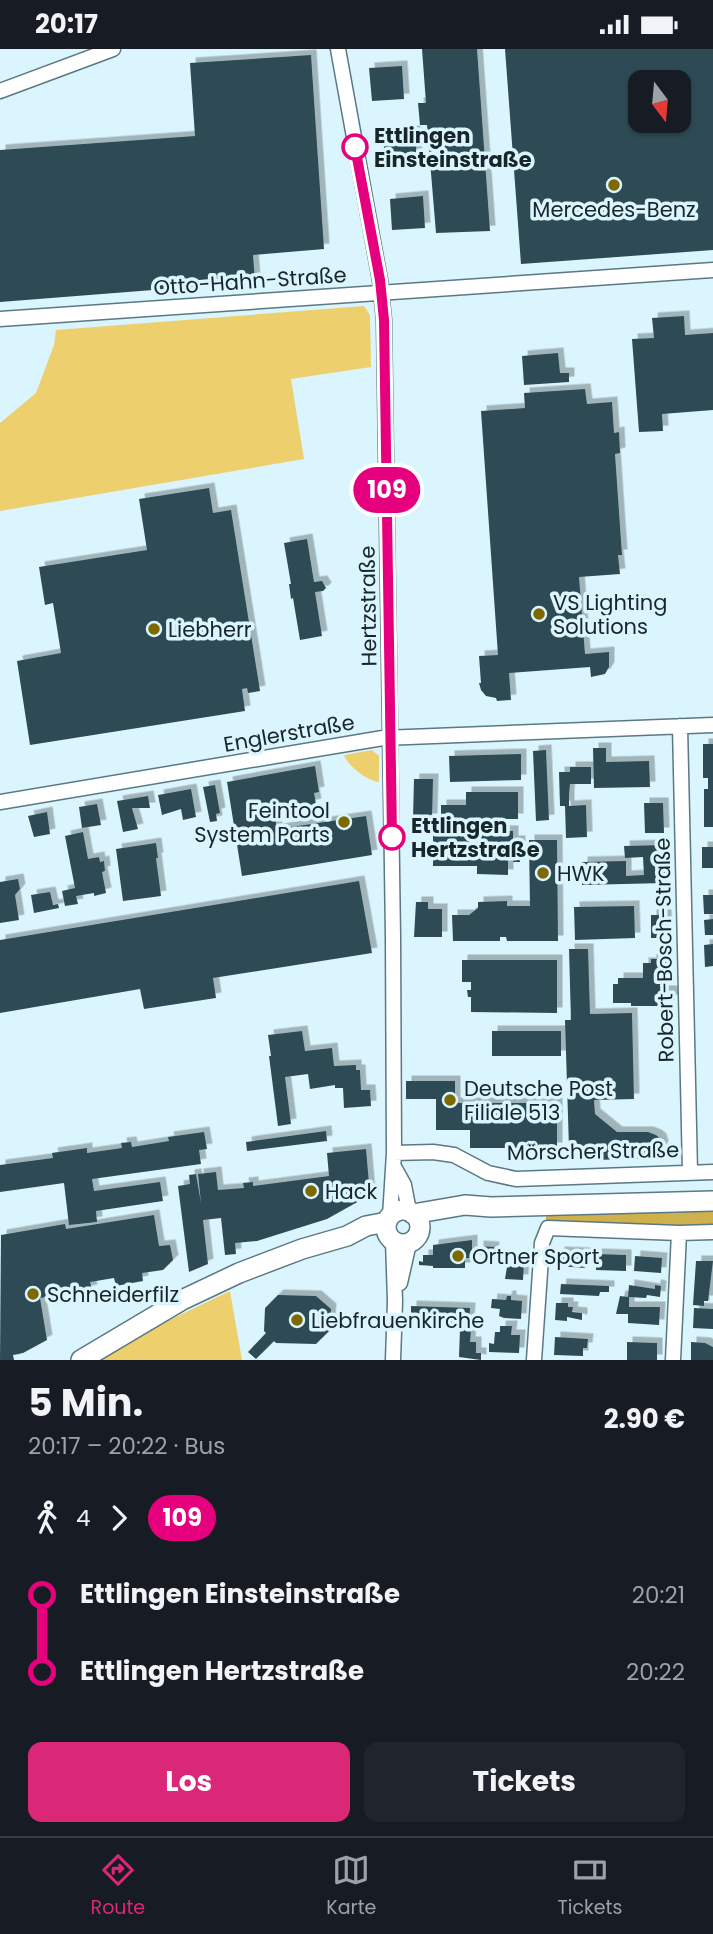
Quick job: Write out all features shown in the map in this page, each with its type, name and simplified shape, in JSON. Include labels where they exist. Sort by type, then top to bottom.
[{"type":"main road","points":[[81,1360],[182,1300],[239,1273],[302,1249],[347,1236],[366,1226],[401,1226],[465,1205],[491,1207],[713,1201]]},
{"type":"street","points":[[0,92],[113,49]]},
{"type":"street","name":"Hertzstraße","points":[[338,49],[384,320],[392,738],[394,1160],[404,1185],[393,1360]]},
{"type":"street","name":"Otto-Hahn-Straße","points":[[0,319],[713,270]]},
{"type":"street","name":"Englerstraße","points":[[0,802],[392,738],[713,725]]},
{"type":"street","name":"Robert-Bosch-Straße","points":[[680,726],[690,1172]]},
{"type":"street","name":"Mörscher Straße","points":[[394,1160],[433,1152],[454,1155],[488,1173],[516,1179],[713,1172]]},
{"type":"street","points":[[534,1360],[542,1243],[548,1228],[713,1232]]},
{"type":"street","points":[[673,1360],[680,1233]]},
{"type":"shaded area","points":[[364,306],[370,315],[371,367],[291,379],[304,459],[0,511],[0,423],[36,393],[54,345],[56,330]]},
{"type":"shaded area","points":[[372,750],[379,756],[379,782],[358,772],[344,755]]},
{"type":"shaded area","points":[[713,1206],[713,1226],[546,1222],[546,1211]]},
{"type":"shaded area","points":[[230,1291],[242,1360],[101,1360],[161,1324]]},
{"type":"building","points":[[422,49],[477,49],[490,231],[436,233],[427,125],[420,125],[418,103],[426,103]]},
{"type":"building","name":"Mercedes-Benz","points":[[505,49],[713,49],[713,250],[521,264]]},
{"type":"building","points":[[311,55],[324,249],[253,255],[255,282],[0,302],[0,150],[195,136],[190,63]]},
{"type":"building","points":[[402,66],[404,99],[372,101],[369,68]]},
{"type":"building","points":[[415,131],[417,163],[385,165],[383,133]]},
{"type":"building","points":[[423,196],[425,228],[392,230],[390,199]]},
{"type":"building","points":[[684,316],[685,335],[713,333],[713,410],[662,414],[663,431],[639,432],[632,339],[654,338],[652,318]]},
{"type":"building","points":[[558,353],[560,373],[569,373],[569,382],[524,385],[522,356]]},
{"type":"building","points":[[585,389],[587,404],[612,402],[614,433],[619,432],[620,453],[615,454],[622,555],[618,555],[620,574],[579,577],[585,654],[609,652],[609,667],[605,674],[591,677],[590,667],[509,673],[511,700],[497,701],[496,698],[486,696],[479,683],[479,656],[498,655],[481,411],[525,408],[524,393]]},
{"type":"building","name":"Liebherr","points":[[209,488],[213,513],[231,510],[260,691],[248,693],[247,688],[242,689],[245,711],[30,745],[17,661],[61,653],[53,603],[45,605],[39,567],[147,550],[139,499]]},
{"type":"building","points":[[307,539],[314,582],[322,581],[326,588],[315,592],[322,636],[300,640],[293,598],[291,599],[284,543]]},
{"type":"building","points":[[703,744],[713,744],[713,827],[704,827],[704,789],[708,789],[708,778],[703,778]]},
{"type":"building","points":[[593,748],[606,748],[606,762],[649,761],[650,787],[594,788]]},
{"type":"building","points":[[546,750],[549,820],[536,821],[533,751]]},
{"type":"building","points":[[521,754],[521,780],[450,782],[449,756]]},
{"type":"building","name":"Feintool System Parts","points":[[315,766],[319,792],[314,793],[316,804],[274,812],[277,829],[366,816],[372,855],[242,876],[227,782]]},
{"type":"building","points":[[570,767],[591,767],[591,784],[570,784],[569,795],[569,806],[586,805],[587,837],[566,838],[565,806],[560,806],[559,772],[570,772]]},
{"type":"building","points":[[414,779],[433,779],[432,819],[413,819]]},
{"type":"building","points":[[215,785],[220,813],[216,814],[217,821],[210,822],[203,787]]},
{"type":"building","points":[[191,789],[196,817],[183,820],[181,809],[162,815],[158,795]]},
{"type":"building","points":[[466,792],[518,792],[518,819],[441,819],[441,805],[466,805]]},
{"type":"building","points":[[148,796],[150,808],[132,808],[138,829],[123,832],[117,801]]},
{"type":"building","points":[[644,803],[663,803],[664,833],[645,833]]},
{"type":"building","points":[[97,804],[101,825],[82,828],[79,807]]},
{"type":"building","points":[[47,812],[50,834],[34,837],[28,816]]},
{"type":"building","points":[[442,824],[463,824],[463,830],[513,831],[513,841],[520,841],[520,862],[513,862],[513,853],[508,853],[508,875],[477,874],[477,866],[433,866],[433,830],[442,830]]},
{"type":"building","points":[[83,832],[88,859],[99,857],[100,862],[104,861],[105,871],[102,872],[106,893],[76,896],[78,904],[65,906],[62,891],[75,888],[65,836]]},
{"type":"building","points":[[529,840],[557,840],[558,941],[507,941],[506,937],[500,937],[500,941],[453,941],[452,915],[469,915],[478,908],[478,902],[507,901],[507,906],[530,906]]},
{"type":"building","points":[[156,843],[161,896],[123,901],[116,849]]},
{"type":"building","points":[[664,845],[665,883],[582,885],[582,862],[626,861],[626,876],[644,875],[643,857],[625,858],[624,846]]},
{"type":"building","points":[[702,847],[713,847],[713,868],[702,868]]},
{"type":"building","points":[[18,879],[20,889],[15,895],[19,920],[0,923],[0,882]]},
{"type":"building","points":[[359,881],[372,953],[213,978],[216,998],[144,1009],[140,989],[0,1013],[0,940]]},
{"type":"building","points":[[50,892],[53,905],[58,904],[59,908],[34,913],[31,895]]},
{"type":"building","points":[[703,895],[713,895],[713,914],[704,914]]},
{"type":"building","points":[[416,902],[428,902],[428,909],[442,909],[442,937],[414,937]]},
{"type":"building","points":[[634,906],[635,938],[575,940],[574,907]]},
{"type":"building","points":[[651,915],[666,915],[667,938],[651,938]]},
{"type":"building","points":[[713,919],[713,935],[705,935],[704,920]]},
{"type":"building","points":[[713,944],[713,966],[705,967],[704,945]]},
{"type":"building","points":[[569,949],[588,949],[590,1014],[632,1013],[634,1099],[594,1100],[595,1114],[617,1132],[648,1132],[656,1135],[663,1146],[657,1158],[595,1160],[595,1147],[591,1147],[588,1157],[582,1160],[576,1158],[569,1148],[565,1020],[571,1020]]},
{"type":"building","points":[[651,959],[667,959],[668,984],[661,984],[661,991],[675,991],[675,1000],[661,1000],[661,1006],[613,1003],[613,984],[618,984],[618,978],[643,978],[643,963],[651,963]]},
{"type":"building","points":[[462,960],[557,960],[557,1013],[471,1012],[471,997],[468,997],[467,990],[471,990],[471,982],[462,982]]},
{"type":"building","points":[[302,1031],[305,1051],[332,1048],[334,1066],[356,1065],[356,1070],[360,1070],[361,1090],[370,1090],[371,1106],[344,1108],[343,1088],[335,1088],[335,1085],[310,1089],[308,1074],[285,1077],[291,1124],[278,1126],[268,1035]]},
{"type":"building","points":[[492,1031],[561,1031],[561,1056],[492,1056]]},
{"type":"building","points":[[406,1081],[455,1081],[455,1103],[557,1103],[557,1148],[470,1148],[470,1130],[436,1130],[436,1099],[406,1099]]},
{"type":"building","points":[[326,1131],[327,1141],[247,1151],[246,1142]]},
{"type":"building","points":[[204,1132],[207,1149],[199,1150],[201,1164],[92,1179],[94,1191],[160,1182],[163,1201],[96,1211],[97,1222],[69,1225],[64,1183],[0,1192],[0,1165],[53,1158],[52,1153],[87,1148],[87,1153],[122,1148],[121,1143],[131,1142],[132,1147],[169,1141],[168,1137]]},
{"type":"building","points":[[366,1149],[370,1195],[327,1219],[257,1241],[235,1243],[236,1254],[225,1255],[221,1218],[203,1220],[208,1264],[189,1272],[178,1186],[190,1184],[189,1175],[196,1174],[201,1203],[198,1174],[216,1172],[218,1190],[244,1188],[243,1183],[253,1182],[253,1186],[329,1176],[327,1153]]},
{"type":"building","name":"Schneiderfilz","points":[[154,1215],[159,1246],[170,1245],[173,1260],[163,1270],[142,1273],[143,1281],[116,1286],[114,1278],[90,1282],[92,1290],[40,1298],[47,1340],[23,1353],[13,1355],[14,1360],[0,1360],[1,1235],[65,1224],[66,1229]]},
{"type":"building","points":[[472,1240],[472,1258],[465,1258],[465,1268],[419,1265],[419,1261],[423,1262],[423,1255],[433,1255],[433,1245]]},
{"type":"building","points":[[478,1246],[494,1247],[493,1256],[478,1254]]},
{"type":"building","points":[[559,1252],[586,1253],[585,1268],[558,1266]]},
{"type":"building","points":[[596,1254],[626,1255],[626,1271],[596,1270]]},
{"type":"building","points":[[635,1256],[662,1258],[661,1273],[634,1271]]},
{"type":"building","points":[[508,1261],[524,1262],[523,1280],[505,1279]]},
{"type":"building","points":[[696,1261],[713,1261],[708,1301],[704,1301],[704,1306],[693,1305]]},
{"type":"building","points":[[561,1284],[609,1286],[609,1292],[600,1292],[599,1296],[560,1294]]},
{"type":"building","points":[[629,1285],[655,1289],[655,1285],[661,1286],[660,1297],[629,1297],[629,1307],[660,1307],[659,1325],[628,1323],[628,1314],[616,1314],[620,1296],[628,1297]]},
{"type":"building","name":"Liebfrauenkirche","points":[[278,1295],[316,1296],[331,1309],[329,1331],[316,1344],[274,1341],[256,1359],[248,1352],[266,1333],[265,1308]]},
{"type":"building","points":[[507,1296],[511,1296],[511,1300],[522,1301],[521,1319],[504,1318],[499,1316],[500,1309],[491,1308],[492,1299],[506,1300]]},
{"type":"building","points":[[556,1303],[568,1303],[568,1307],[573,1307],[572,1312],[582,1313],[582,1320],[567,1317],[567,1321],[555,1320]]},
{"type":"building","points":[[411,1306],[470,1308],[469,1325],[411,1324]]},
{"type":"building","points":[[694,1308],[713,1309],[713,1329],[693,1328]]},
{"type":"building","points":[[500,1326],[512,1326],[511,1335],[520,1335],[519,1353],[489,1352],[489,1343],[494,1344],[495,1332],[500,1332]]},
{"type":"building","points":[[460,1329],[471,1330],[470,1342],[476,1342],[476,1353],[481,1353],[481,1360],[459,1357]]},
{"type":"building","points":[[555,1337],[588,1339],[587,1348],[583,1348],[583,1356],[554,1355]]},
{"type":"building","points":[[627,1342],[657,1343],[657,1360],[627,1360]]},
{"type":"building","points":[[691,1342],[705,1343],[713,1347],[713,1360],[691,1360]]},
{"type":"bus line","name":"109","points":[[355,147],[380,280],[384,320],[392,837]]},
{"type":"place","name":"Ettlingen Einsteinstraße","points":[[355,147]]},
{"type":"place","name":"Mercedes-Benz","points":[[614,185]]},
{"type":"place","name":"VS Lighting Solutions","points":[[539,614]]},
{"type":"place","name":"Liebherr","points":[[154,629]]},
{"type":"place","name":"Feintool System Parts","points":[[344,822]]},
{"type":"place","name":"Ettlingen Hertzstraße","points":[[392,837]]},
{"type":"place","name":"HWK","points":[[543,873]]},
{"type":"place","name":"Deutsche Post Filiale 513","points":[[450,1100]]},
{"type":"place","name":"Hack","points":[[311,1191]]},
{"type":"place","name":"Ortner Sport","points":[[458,1256]]},
{"type":"place","name":"Schneiderfilz","points":[[33,1294]]},
{"type":"place","name":"Liebfrauenkirche","points":[[297,1320]]}]
